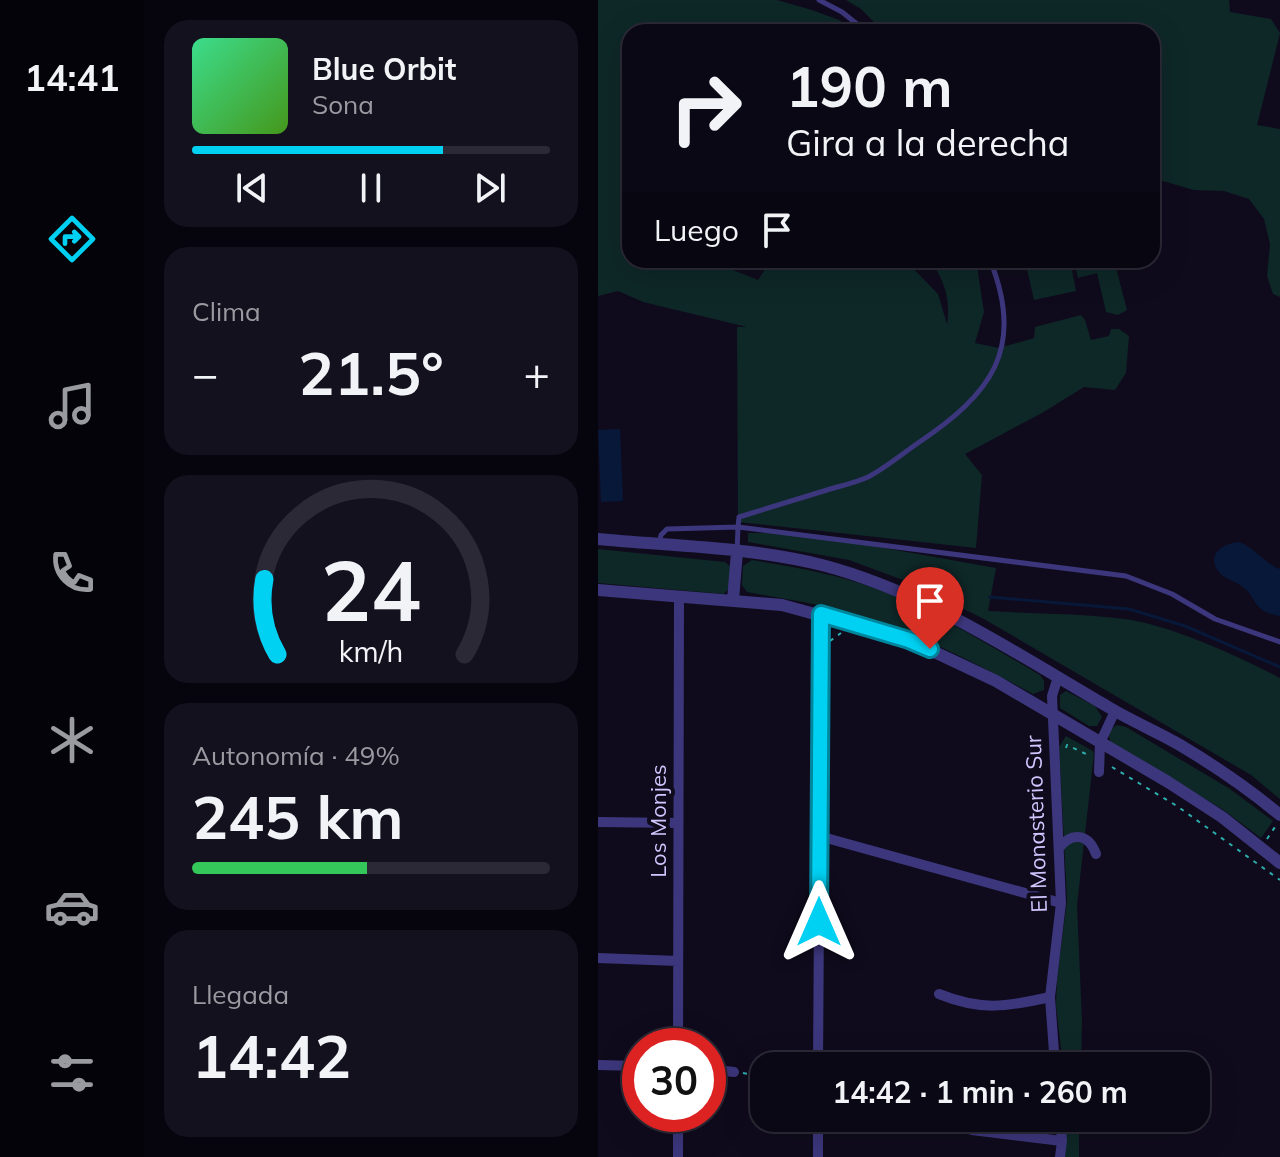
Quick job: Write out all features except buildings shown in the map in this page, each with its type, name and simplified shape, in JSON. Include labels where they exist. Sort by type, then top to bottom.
[{"type":"street","points":[[598,539],[737,552],[819,564],[883,585],[964,623],[1210,764],[1280,815]]},
{"type":"street","points":[[733,600],[737,552]]},
{"type":"street","points":[[598,590],[782,605],[909,640],[974,670],[1195,799],[1280,863]]},
{"type":"street","name":"Los Monjes","points":[[678,1028],[679,596]]},
{"type":"street","points":[[818,1052],[821,614]]},
{"type":"street","name":"El Monasterio Sur","points":[[1054,1052],[1050,997],[1061,903],[1052,696],[1058,677]]},
{"type":"street","points":[[1099,767],[1100,743],[1115,711]]},
{"type":"street","points":[[598,822],[678,823]]},
{"type":"street","points":[[819,836],[1061,903]]},
{"type":"street","points":[[1059,848],[1065,840],[1075,836],[1085,838],[1092,844],[1096,854]]},
{"type":"street","points":[[598,958],[678,961]]},
{"type":"street","points":[[939,994],[985,1007],[1001,1007],[1050,997]]},
{"type":"street","points":[[598,1065],[622,1066]]},
{"type":"street","points":[[726,1071],[734,1072]]},
{"type":"street","points":[[678,1132],[678,1157]]},
{"type":"street","points":[[818,1132],[818,1157]]},
{"type":"street","points":[[988,1132],[1062,1141]]},
{"type":"street","points":[[1060,1157],[1061,1132]]},
{"type":"lane","points":[[819,0],[857,24]]},
{"type":"lane","points":[[737,552],[739,517],[867,477],[960,412],[986,386],[998,359],[1005,316],[993,268]]},
{"type":"lane","points":[[659,544],[661,535],[667,529],[738,527],[1126,576],[1172,594],[1215,619],[1280,642]]},
{"type":"path","points":[[821,641],[830,641],[840,633],[851,635]]},
{"type":"path","points":[[1054,752],[1064,751],[1067,745],[1099,767],[1177,806],[1280,880]]},
{"type":"path","points":[[734,1072],[750,1075]]},
{"type":"green space","points":[[598,0],[777,0],[845,24],[622,24],[622,268],[728,268],[758,280],[766,268],[913,268],[938,294],[947,324],[945,290],[935,268],[977,268],[984,312],[975,343],[999,348],[1034,338],[1035,327],[1081,315],[1091,340],[1109,336],[1111,329],[1119,329],[1129,336],[1126,373],[1115,390],[1084,387],[965,454],[982,475],[976,548],[738,522],[737,327],[747,327],[643,302],[618,291],[598,296]]},
{"type":"green space","points":[[846,0],[1229,0],[1230,12],[1271,19],[1280,33],[1257,125],[1280,129],[1280,297],[1273,294],[1267,276],[1270,244],[1264,219],[1249,199],[1224,191],[1194,190],[1160,180],[1160,24],[876,24]]},
{"type":"green space","points":[[1027,268],[1072,268],[1076,291],[1034,300]]},
{"type":"green space","points":[[1076,268],[1116,268],[1127,310],[1118,315],[1106,312],[1097,273],[1078,278]]},
{"type":"green space","points":[[748,533],[801,533],[996,568],[988,611],[1142,622],[1204,642],[1263,669],[1280,678],[1280,799],[1251,775],[984,619],[911,583],[849,560],[748,542]]},
{"type":"green space","points":[[598,549],[725,562],[731,567],[729,588],[724,594],[598,583]]},
{"type":"green space","points":[[752,560],[831,575],[919,607],[1040,675],[1044,690],[1033,694],[938,646],[864,617],[747,592],[742,585],[743,566]]},
{"type":"green space","points":[[1066,691],[1095,706],[1102,717],[1097,726],[1089,726],[1060,708],[1060,695]]},
{"type":"green space","points":[[1117,725],[1126,727],[1230,789],[1273,821],[1261,838],[1222,809],[1111,744],[1110,730]]},
{"type":"green space","points":[[1066,736],[1094,754],[1077,905],[1081,1052],[1061,1052],[1056,1005],[1067,900],[1059,747]]},
{"type":"green space","points":[[1066,1132],[1079,1132],[1079,1157],[1065,1157]]},
{"type":"water","points":[[620,429],[623,501],[601,502],[598,430]]},
{"type":"water","points":[[1239,542],[1280,569],[1280,616],[1264,611],[1246,590],[1218,571],[1214,559],[1218,550]]},
{"type":"waterway","points":[[990,597],[1129,609],[1185,626],[1280,667]]},
{"type":"route","points":[[819,922],[821,614],[930,649]]}]
